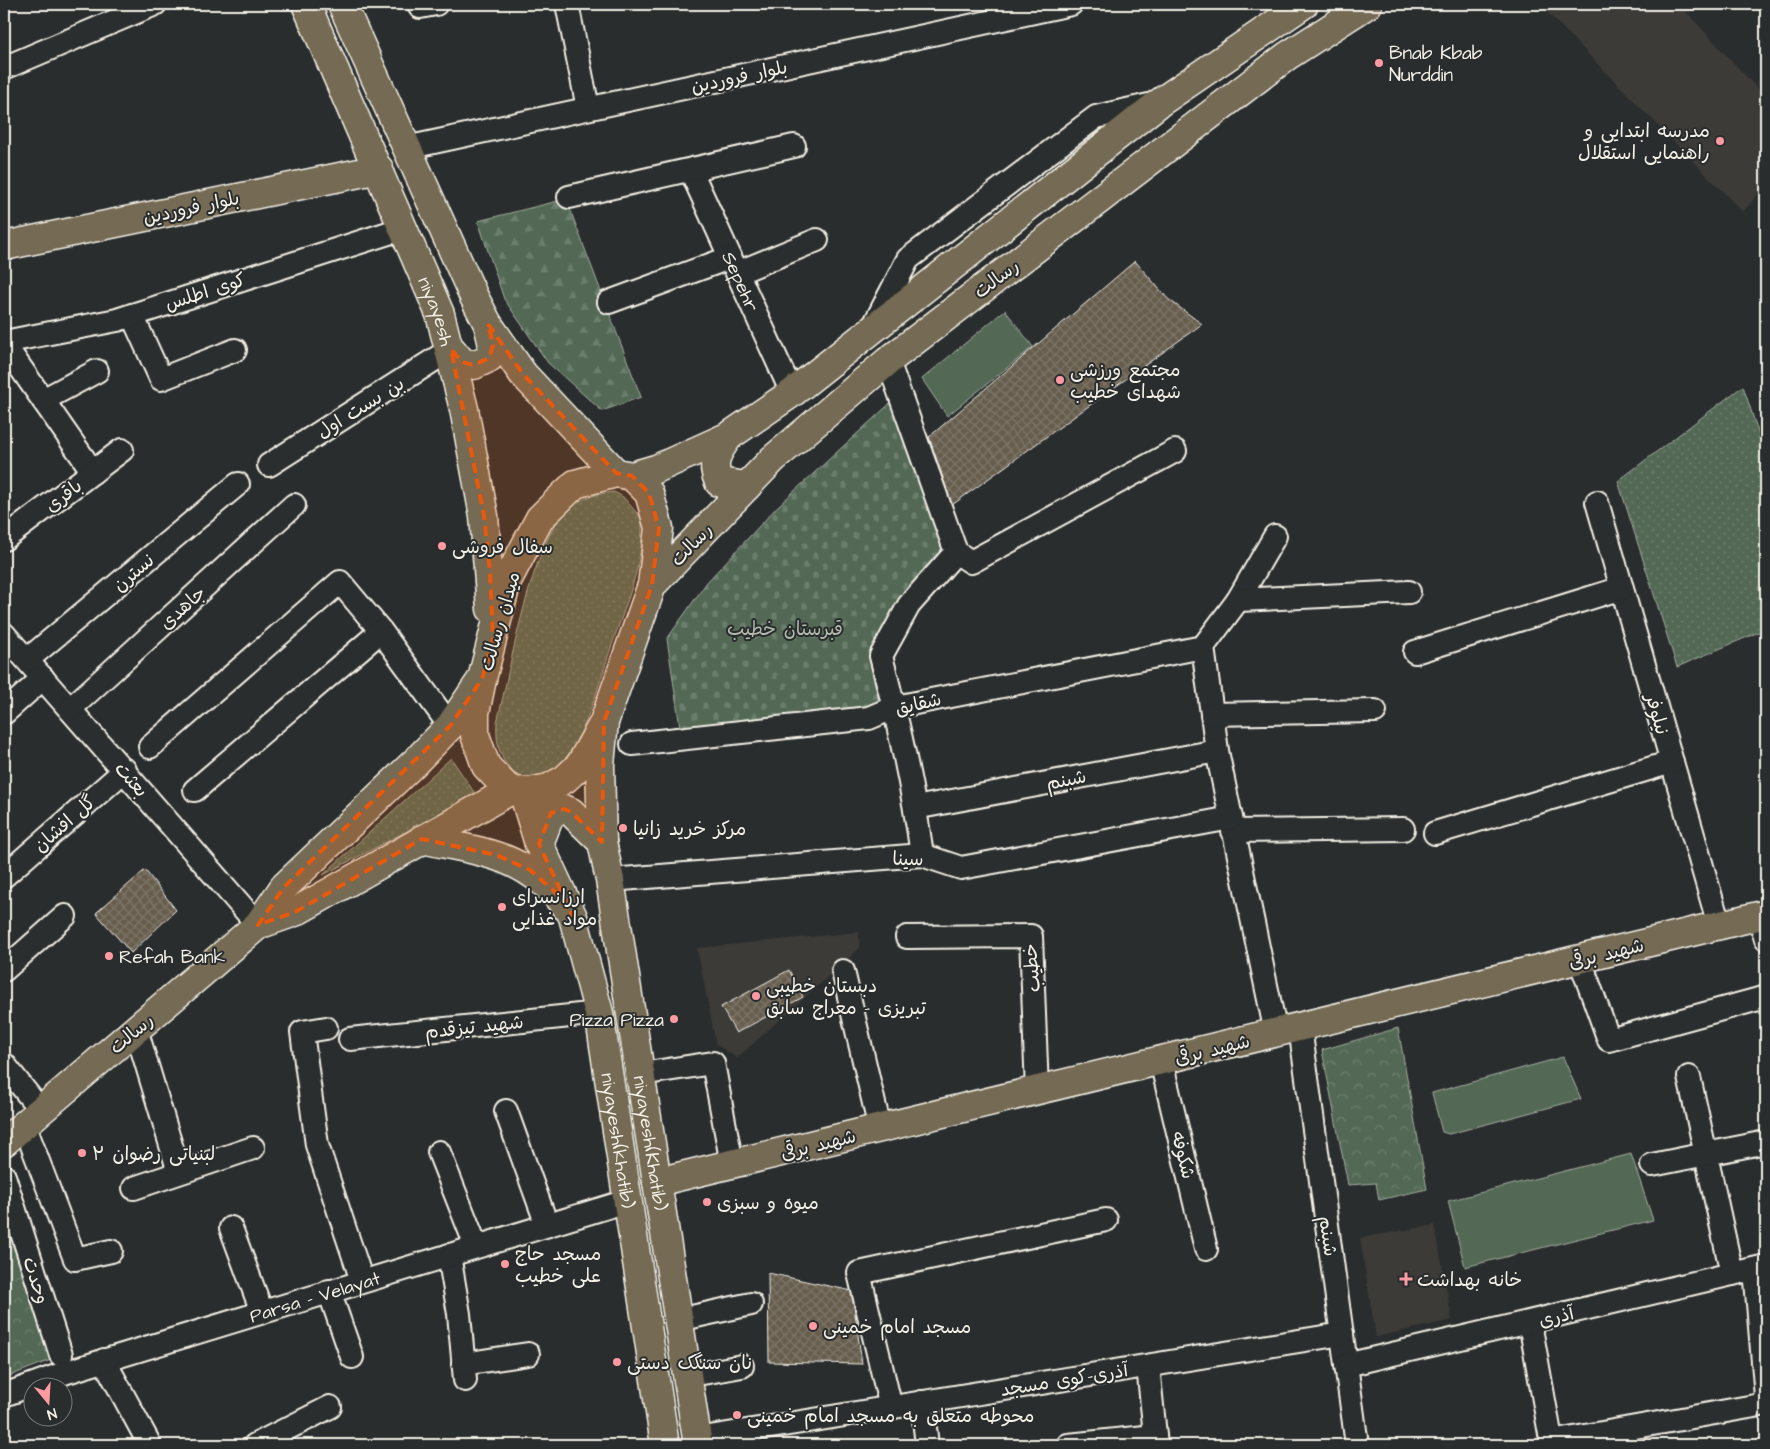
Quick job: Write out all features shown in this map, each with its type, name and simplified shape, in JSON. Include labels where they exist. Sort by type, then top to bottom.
[{"type":"main road","name":"niyayesh","points":[[306,4],[404,228],[440,314],[451,349],[484,516],[490,572],[493,639]]},
{"type":"main road","name":"niyayesh","points":[[342,4],[406,148],[488,324],[524,374],[624,474]]},
{"type":"main road","name":"رسالت","points":[[624,474],[656,468],[729,436],[792,393],[1159,102],[1304,4]]},
{"type":"main road","name":"رسالت","points":[[652,585],[773,459],[888,361],[1287,56],[1368,4]]},
{"type":"main road","name":"بلوار فروردین","points":[[4,246],[379,169]]},
{"type":"main road","points":[[451,349],[462,362],[474,365],[488,358],[493,345],[488,324]]},
{"type":"main road","points":[[729,436],[715,455],[714,472],[719,482],[747,486]]},
{"type":"main road","points":[[517,791],[549,788],[565,779],[580,765],[604,722],[652,585],[659,528],[649,493],[624,474]]},
{"type":"main road","name":"میدان رسالت","points":[[517,791],[497,779],[486,766],[480,754],[475,735],[475,713],[506,581],[540,518],[575,484],[624,474]]},
{"type":"main road","name":"رسالت","points":[[4,1142],[258,926],[284,887],[450,726],[482,679]]},
{"type":"main road","name":"niyayesh(Khatib)","points":[[604,722],[600,765],[602,842],[610,880],[641,1074],[697,1442]]},
{"type":"main road","name":"رسالت","points":[[258,926],[295,912],[422,839],[517,791]]},
{"type":"main road","name":"niyayesh(khatib)","points":[[517,791],[573,917],[599,1013],[663,1445]]},
{"type":"main road","points":[[539,844],[551,813],[564,809],[571,812],[602,842]]},
{"type":"main road","points":[[422,839],[496,855],[530,870],[555,892],[573,917]]},
{"type":"main road","name":"شهید برقی","points":[[657,1182],[1719,925],[1764,923]]},
{"type":"street","points":[[4,68],[132,8],[155,4]]},
{"type":"street","points":[[567,4],[588,108]]},
{"type":"street","name":"بلوار فروردین","points":[[406,148],[588,108],[985,13],[1071,4]]},
{"type":"street","points":[[569,198],[794,146]]},
{"type":"street","name":"Sepehr","points":[[691,171],[792,393]]},
{"type":"street","name":"کوی اطلس","points":[[93,472],[4,343],[132,315],[404,228]]},
{"type":"street","points":[[609,302],[817,240]]},
{"type":"street","points":[[132,315],[161,379],[235,350]]},
{"type":"street","name":"بن بست اول","points":[[269,465],[451,349]]},
{"type":"street","points":[[888,361],[956,552],[971,562],[1175,451]]},
{"type":"street","points":[[43,400],[97,371]]},
{"type":"street","name":"باقری","points":[[4,539],[122,450]]},
{"type":"street","name":"نسترن","points":[[27,660],[238,484]]},
{"type":"street","name":"نیلوفر","points":[[1597,502],[1719,925]]},
{"type":"street","name":"جاهدی","points":[[70,709],[294,505]]},
{"type":"street","points":[[1203,647],[1238,600],[1274,536]]},
{"type":"street","points":[[922,855],[915,808],[895,707],[881,656],[909,605],[956,552]]},
{"type":"street","points":[[150,746],[340,582],[381,631],[450,726]]},
{"type":"street","points":[[1415,652],[1622,588]]},
{"type":"street","points":[[1238,600],[1409,592]]},
{"type":"street","points":[[195,790],[381,631]]},
{"type":"street","name":"بعثت","points":[[4,634],[125,770],[258,926]]},
{"type":"street","name":"شقایق","points":[[632,744],[869,718],[895,707],[1203,647]]},
{"type":"street","name":"شبنم","points":[[1203,647],[1217,751],[1232,825],[1288,1030],[1342,1334],[1357,1445]]},
{"type":"street","points":[[4,713],[43,678]]},
{"type":"street","points":[[1212,714],[1375,711]]},
{"type":"street","name":"شبنم","points":[[915,808],[1217,751]]},
{"type":"street","points":[[1435,833],[1672,762]]},
{"type":"street","name":"گل افشان","points":[[4,876],[125,770]]},
{"type":"street","name":"سینا","points":[[610,880],[922,855],[960,868],[1232,825],[1403,829]]},
{"type":"street","points":[[4,970],[65,916]]},
{"type":"street","name":"خطیب","points":[[907,937],[1031,936],[1037,1091]]},
{"type":"street","points":[[1580,960],[1609,1040],[1766,997]]},
{"type":"street","points":[[843,971],[880,1129]]},
{"type":"street","name":"شهید تیزقدم","points":[[350,1040],[599,1013]]},
{"type":"street","points":[[326,1028],[302,1032],[317,1146],[362,1281]]},
{"type":"street","points":[[136,1029],[179,1172]]},
{"type":"street","name":"شکوفه","points":[[1161,1061],[1206,1248]]},
{"type":"street","points":[[4,1064],[33,1118],[75,1259],[111,1251]]},
{"type":"street","points":[[641,1074],[713,1064],[732,1164]]},
{"type":"street","points":[[1689,1077],[1732,1274]]},
{"type":"street","points":[[506,1111],[547,1225]]},
{"type":"street","points":[[1652,1166],[1766,1142]]},
{"type":"street","points":[[134,1188],[254,1148]]},
{"type":"street","points":[[439,1152],[476,1246]]},
{"type":"street","name":"وحدت","points":[[4,1176],[61,1355]]},
{"type":"street","name":"Parsa - Velayat","points":[[4,1395],[104,1360],[627,1201]]},
{"type":"street","points":[[891,1408],[859,1273],[1106,1220]]},
{"type":"street","points":[[231,1228],[262,1312]]},
{"type":"street","points":[[449,1255],[459,1314],[464,1372],[528,1354]]},
{"type":"street","points":[[1761,1267],[1766,1397]]},
{"type":"street","name":"آذری","points":[[1346,1365],[1761,1267]]},
{"type":"street","points":[[329,1292],[352,1357]]},
{"type":"street","points":[[678,1320],[751,1304]]},
{"type":"street","points":[[1530,1323],[1551,1444],[1766,1404]]},
{"type":"street","name":"آذری-کوی مسجد","points":[[697,1442],[922,1402],[1342,1334]]},
{"type":"street","points":[[104,1360],[150,1445]]},
{"type":"street","points":[[686,1376],[742,1366]]},
{"type":"street","points":[[1068,1445],[1156,1440],[1148,1366]]},
{"type":"street","points":[[922,1402],[927,1445]]},
{"type":"street","points":[[255,1445],[330,1407]]},
{"type":"highlighted area","points":[[488,324],[523,374],[616,473],[632,476],[649,493],[659,528],[652,585],[604,722],[602,842],[571,812],[564,809],[551,813],[539,844],[573,917],[555,892],[530,870],[496,855],[422,839],[295,912],[258,925],[284,887],[450,726],[482,679],[493,639],[490,572],[484,516],[451,349],[462,362],[474,365],[489,358],[493,345]]},
{"type":"shaded area","name":"مدرسه ابتدایی و راهنمایی استقلال","points":[[1539,4],[1679,4],[1766,98],[1766,184],[1743,212]]},
{"type":"shaded area","name":"دبستان خطیبی تبریزی - معراج سابق","points":[[859,932],[860,948],[737,1058],[716,1044],[697,948]]},
{"type":"shaded area","name":"خانه بهداشت","points":[[1435,1225],[1452,1320],[1376,1337],[1360,1238]]},
{"type":"green space","points":[[566,199],[641,397],[602,411],[548,363],[504,299],[478,221]]},
{"type":"green space","points":[[1005,310],[1033,347],[947,416],[922,379]]},
{"type":"green space","points":[[1743,386],[1766,456],[1766,629],[1677,667],[1618,481]]},
{"type":"green space","name":"قبرستان خطیب","points":[[896,398],[947,551],[903,602],[869,657],[880,708],[680,727],[667,639],[707,582],[778,506]]},
{"type":"green space","points":[[614,492],[623,497],[642,519],[639,559],[629,596],[589,712],[574,745],[565,760],[554,772],[544,777],[526,778],[512,771],[504,760],[498,742],[497,722],[515,641],[533,577],[543,549],[555,526],[568,509],[590,497]]},
{"type":"green space","points":[[451,758],[476,795],[323,875]]},
{"type":"green space","points":[[1398,1028],[1427,1189],[1379,1200],[1376,1183],[1348,1185],[1322,1050]]},
{"type":"green space","points":[[1563,1057],[1581,1099],[1449,1134],[1442,1132],[1432,1093]]},
{"type":"green space","points":[[1631,1154],[1653,1220],[1465,1267],[1448,1201]]},
{"type":"green space","points":[[4,1218],[51,1360],[4,1378]]},
{"type":"building","name":"مجتمع ورزشی شهدای خطیب","points":[[1135,261],[1168,299],[1202,324],[952,505],[929,437]]},
{"type":"building","points":[[145,870],[176,910],[131,953],[96,913]]},
{"type":"building","points":[[789,970],[803,997],[736,1033],[721,1007]]},
{"type":"building","name":"مسجد امام خمینی","points":[[768,1273],[852,1291],[862,1364],[769,1362]]},
{"type":"place","name":"Bnab Kbab Nurddin","points":[[1379,63]]},
{"type":"place","name":"مدرسه ابتدایی و راهنمایی استقلال","points":[[1720,141]]},
{"type":"place","name":"مجتمع ورزشی شهدای خطیب","points":[[1060,380]]},
{"type":"place","name":"سفال فروشی","points":[[442,546]]},
{"type":"place","name":"مرکز خرید زانیا","points":[[623,828]]},
{"type":"place","name":"ارزانسرای مواد غذایی","points":[[502,907]]},
{"type":"place","name":"Refah Bank","points":[[109,956]]},
{"type":"place","name":"دبستان خطیبی تبریزی - معراج سابق","points":[[756,996]]},
{"type":"place","name":"Pizza Pizza","points":[[674,1019]]},
{"type":"place","name":"لبنیاتی رضوان ۲","points":[[82,1153]]},
{"type":"place","name":"میوه و سبزی","points":[[707,1202]]},
{"type":"place","name":"مسجد حاج علی خطیب","points":[[505,1264]]},
{"type":"place","name":"خانه بهداشت","points":[[1406,1279]]},
{"type":"place","name":"مسجد امام خمینی","points":[[813,1326]]},
{"type":"place","name":"نان سنگک دستی","points":[[617,1362]]},
{"type":"place","name":"محوطه متعلق به مسجد امام خمینی","points":[[737,1415]]}]
